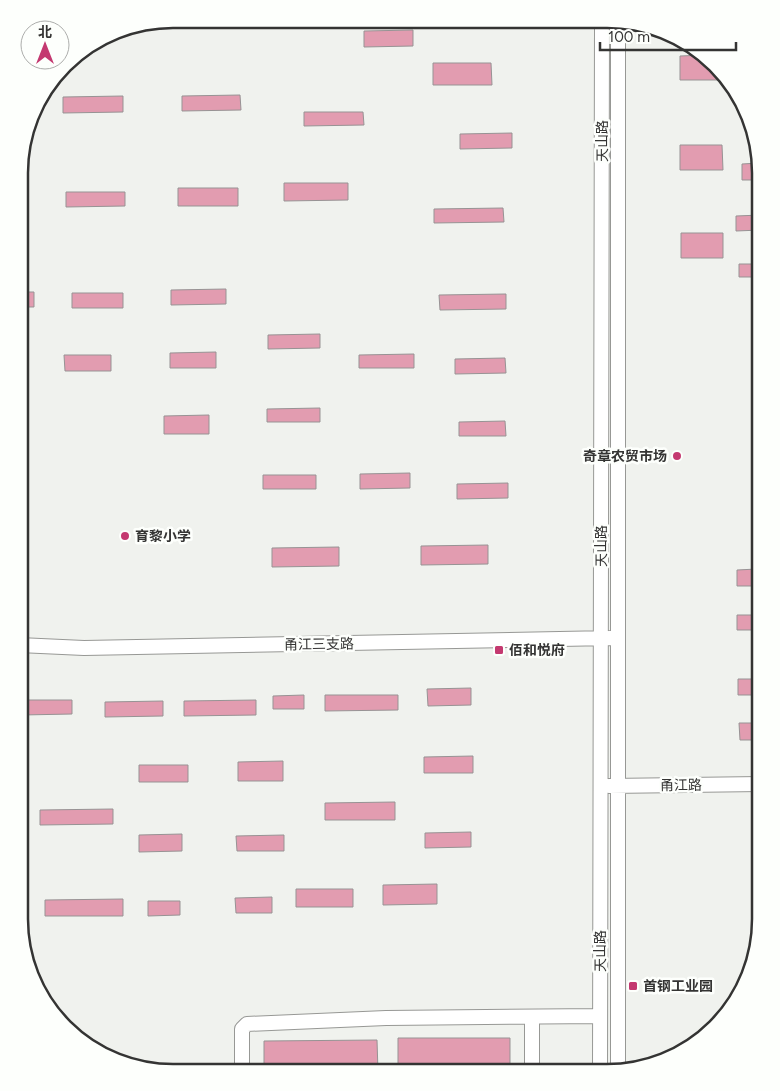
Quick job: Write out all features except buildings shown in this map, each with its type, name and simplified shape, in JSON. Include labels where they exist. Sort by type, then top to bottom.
[{"type":"street","name":"天山路","points":[[600,1064],[602,28]]},
{"type":"street","name":"天山路","points":[[618,29],[618,1063]]},
{"type":"street","name":"甬江三支路","points":[[28,645],[84,648],[619,638]]},
{"type":"street","name":"甬江路","points":[[601,786],[752,784]]},
{"type":"street","points":[[242,1064],[242,1029],[247,1024],[386,1018],[600,1016]]},
{"type":"street","points":[[532,1018],[532,1064]]},
{"type":"place","name":"奇章农贸市场","points":[[677,456]]},
{"type":"place","name":"育黎小学","points":[[125,536]]},
{"type":"place","name":"佰和悦府","points":[[499,650]]},
{"type":"place","name":"首钢工业园","points":[[633,986]]}]
